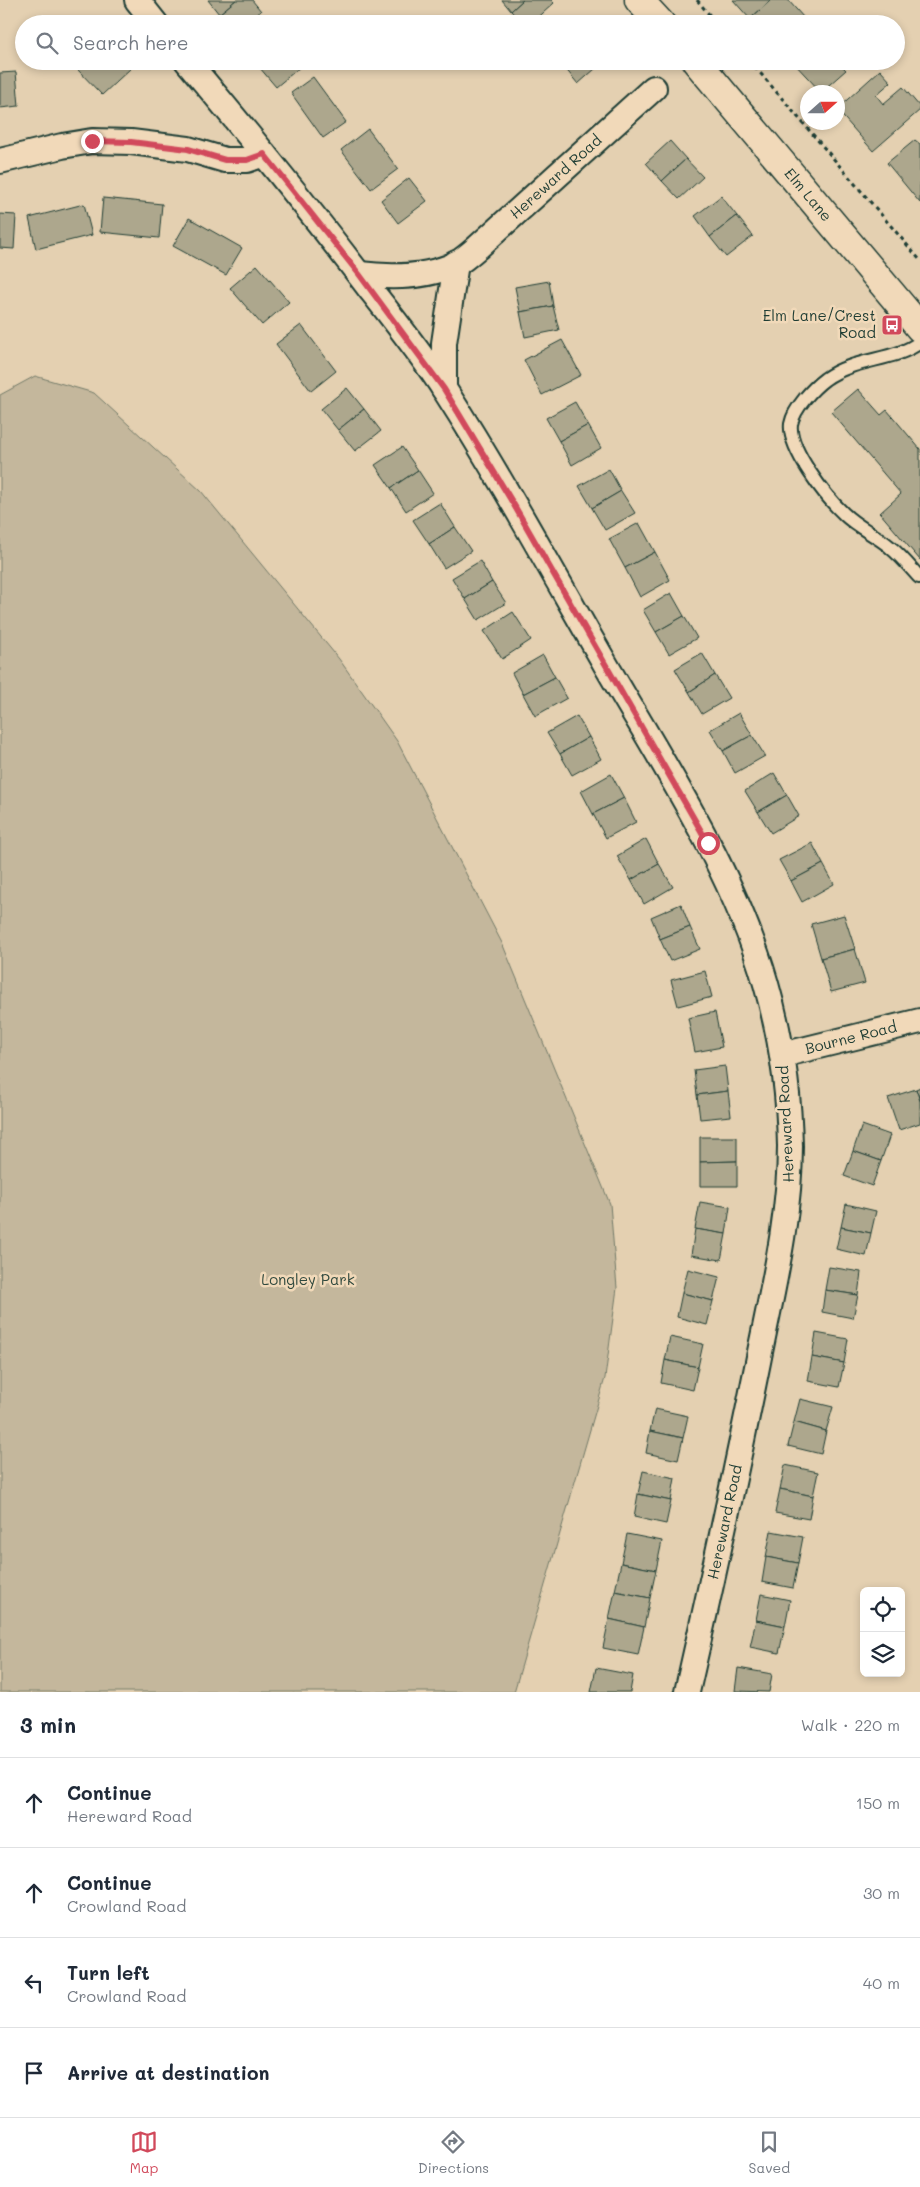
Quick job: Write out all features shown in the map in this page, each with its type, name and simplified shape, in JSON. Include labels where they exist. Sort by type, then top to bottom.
[{"type":"street","points":[[137,0],[149,15]]},
{"type":"street","points":[[639,0],[653,15]]},
{"type":"street","points":[[195,70],[359,274]]},
{"type":"street","name":"Elm Lane","points":[[704,70],[920,328]]},
{"type":"street","name":"Hereward Road","points":[[359,274],[384,277],[429,273],[456,263],[478,247],[654,88]]},
{"type":"street","points":[[0,161],[92,141],[131,142],[188,149],[225,160],[247,160],[264,154]]},
{"type":"street","points":[[444,389],[444,343],[456,263]]},
{"type":"street","name":"Hereward Road","points":[[359,274],[444,389],[534,539],[708,843],[744,920],[766,984],[782,1055],[790,1143],[789,1192],[783,1236],[730,1499],[687,1692]]},
{"type":"street","name":"Bourne Road","points":[[782,1055],[920,1021]]},
{"type":"lane","points":[[919,577],[890,547],[844,514],[812,475],[795,448],[791,424],[802,400],[824,380],[845,367],[897,353],[920,342]]},
{"type":"path","points":[[697,0],[710,15]]},
{"type":"path","points":[[758,70],[920,260]]},
{"type":"green space","name":"Longley Park","points":[[35,376],[94,393],[201,491],[339,659],[397,741],[502,943],[610,1204],[617,1288],[605,1378],[514,1692],[0,1692],[0,395]]},
{"type":"building","points":[[208,0],[236,0],[219,14]]},
{"type":"building","points":[[236,0],[252,0],[261,11],[256,15],[219,14]]},
{"type":"building","points":[[502,0],[523,0],[511,11]]},
{"type":"building","points":[[523,0],[551,0],[554,3],[541,15],[515,15],[511,11]]},
{"type":"building","points":[[733,0],[771,0],[754,15],[746,15]]},
{"type":"building","points":[[771,0],[788,0],[801,15],[754,15]]},
{"type":"building","points":[[78,70],[129,70],[102,95]]},
{"type":"building","points":[[262,70],[296,70],[276,87]]},
{"type":"building","points":[[567,70],[594,70],[578,84]]},
{"type":"building","points":[[800,70],[846,70],[829,85],[814,85]]},
{"type":"building","points":[[880,70],[891,82],[876,95],[883,104],[903,87],[920,107],[920,110],[873,151],[845,119],[845,102]]},
{"type":"building","points":[[16,72],[19,106],[0,108],[0,73]]},
{"type":"building","points":[[313,77],[346,122],[323,138],[291,93]]},
{"type":"building","points":[[368,129],[398,169],[371,189],[341,150]]},
{"type":"building","points":[[915,140],[920,144],[920,203],[887,163]]},
{"type":"building","points":[[670,141],[686,159],[662,181],[646,163]]},
{"type":"building","points":[[686,159],[703,177],[679,199],[662,181]]},
{"type":"building","points":[[409,178],[427,201],[398,223],[381,200]]},
{"type":"building","points":[[721,196],[737,216],[710,237],[695,216]]},
{"type":"building","points":[[103,198],[162,204],[159,238],[100,232]]},
{"type":"building","points":[[84,204],[92,235],[36,249],[29,218]]},
{"type":"building","points":[[0,214],[16,215],[14,249],[0,248]]},
{"type":"building","points":[[737,216],[753,236],[726,257],[710,237]]},
{"type":"building","points":[[189,218],[242,248],[226,275],[173,246]]},
{"type":"building","points":[[257,265],[289,302],[262,325],[230,288]]},
{"type":"building","points":[[549,281],[553,306],[520,312],[515,287]]},
{"type":"building","points":[[553,306],[559,330],[525,337],[520,312]]},
{"type":"building","points":[[301,325],[336,371],[311,391],[276,344]]},
{"type":"building","points":[[562,340],[581,375],[542,395],[524,360]]},
{"type":"building","points":[[347,388],[364,409],[338,430],[321,409]]},
{"type":"building","points":[[858,389],[881,415],[887,410],[920,449],[920,560],[880,513],[901,494],[831,412]]},
{"type":"building","points":[[575,402],[588,425],[559,441],[546,418]]},
{"type":"building","points":[[364,409],[381,431],[355,451],[338,430]]},
{"type":"building","points":[[588,425],[601,448],[572,465],[559,441]]},
{"type":"building","points":[[402,447],[418,470],[391,488],[375,465]]},
{"type":"building","points":[[609,469],[621,491],[592,508],[579,486]]},
{"type":"building","points":[[418,470],[433,493],[406,511],[391,488]]},
{"type":"building","points":[[621,491],[635,513],[605,530],[592,508]]},
{"type":"building","points":[[440,503],[455,527],[429,544],[413,520]]},
{"type":"building","points":[[639,523],[655,552],[625,568],[609,539]]},
{"type":"building","points":[[455,527],[471,551],[444,568],[429,544]]},
{"type":"building","points":[[655,552],[670,580],[640,597],[625,568]]},
{"type":"building","points":[[480,561],[492,582],[465,599],[452,578]]},
{"type":"building","points":[[492,582],[506,603],[478,620],[465,599]]},
{"type":"building","points":[[671,593],[684,616],[656,632],[643,610]]},
{"type":"building","points":[[513,612],[531,640],[502,659],[484,631]]},
{"type":"building","points":[[684,616],[697,638],[669,654],[656,632]]},
{"type":"building","points":[[702,653],[715,675],[689,692],[675,669]]},
{"type":"building","points":[[543,655],[555,677],[523,694],[512,673]]},
{"type":"building","points":[[715,675],[729,698],[702,714],[689,692]]},
{"type":"building","points":[[555,677],[567,698],[535,716],[523,694]]},
{"type":"building","points":[[739,713],[752,735],[723,751],[710,730]]},
{"type":"building","points":[[577,716],[589,737],[560,754],[547,733]]},
{"type":"building","points":[[752,735],[765,756],[735,773],[723,751]]},
{"type":"building","points":[[589,737],[601,759],[572,775],[560,754]]},
{"type":"building","points":[[774,773],[787,795],[758,812],[745,791]]},
{"type":"building","points":[[611,774],[624,798],[593,814],[581,791]]},
{"type":"building","points":[[787,795],[799,816],[771,833],[758,812]]},
{"type":"building","points":[[624,798],[636,822],[606,838],[593,814]]},
{"type":"building","points":[[646,839],[659,864],[631,880],[617,856]]},
{"type":"building","points":[[812,843],[823,864],[791,881],[779,860]]},
{"type":"building","points":[[659,864],[673,887],[644,904],[631,880]]},
{"type":"building","points":[[823,864],[834,884],[802,902],[791,881]]},
{"type":"building","points":[[681,904],[690,927],[660,939],[651,917]]},
{"type":"building","points":[[844,915],[855,949],[821,958],[811,924]]},
{"type":"building","points":[[690,927],[700,949],[670,961],[660,939]]},
{"type":"building","points":[[855,949],[865,983],[831,992],[821,958]]},
{"type":"building","points":[[705,971],[712,997],[678,1006],[671,980]]},
{"type":"building","points":[[715,1012],[722,1047],[695,1052],[688,1018]]},
{"type":"building","points":[[725,1066],[728,1091],[697,1095],[694,1070]]},
{"type":"building","points":[[920,1087],[920,1101],[916,1089]]},
{"type":"building","points":[[916,1089],[920,1101],[920,1123],[899,1130],[888,1098]]},
{"type":"building","points":[[728,1091],[731,1116],[700,1119],[697,1095]]},
{"type":"building","points":[[862,1125],[890,1135],[881,1161],[853,1151]]},
{"type":"building","points":[[700,1137],[737,1137],[737,1161],[700,1162]]},
{"type":"building","points":[[853,1151],[881,1161],[872,1186],[844,1176]]},
{"type":"building","points":[[737,1161],[737,1186],[700,1186],[700,1162]]},
{"type":"building","points":[[700,1202],[730,1207],[726,1234],[695,1229]]},
{"type":"building","points":[[846,1204],[876,1211],[871,1233],[841,1227]]},
{"type":"building","points":[[841,1227],[871,1233],[866,1256],[836,1249]]},
{"type":"building","points":[[695,1229],[726,1234],[721,1260],[691,1255]]},
{"type":"building","points":[[829,1267],[861,1272],[858,1295],[825,1290]]},
{"type":"building","points":[[688,1269],[719,1277],[713,1301],[682,1293]]},
{"type":"building","points":[[825,1290],[858,1295],[853,1318],[822,1312]]},
{"type":"building","points":[[682,1293],[713,1301],[707,1325],[677,1317]]},
{"type":"building","points":[[816,1333],[848,1339],[844,1363],[812,1357]]},
{"type":"building","points":[[670,1337],[703,1344],[698,1367],[665,1360]]},
{"type":"building","points":[[812,1357],[844,1363],[839,1387],[808,1381]]},
{"type":"building","points":[[665,1360],[698,1367],[693,1390],[661,1383]]},
{"type":"building","points":[[800,1399],[833,1407],[826,1431],[794,1422]]},
{"type":"building","points":[[655,1409],[688,1416],[683,1438],[650,1431]]},
{"type":"building","points":[[794,1422],[826,1431],[821,1454],[788,1446]]},
{"type":"building","points":[[650,1431],[683,1438],[678,1460],[646,1453]]},
{"type":"building","points":[[785,1465],[818,1472],[813,1496],[780,1489]]},
{"type":"building","points":[[643,1471],[675,1478],[671,1501],[638,1494]]},
{"type":"building","points":[[780,1489],[813,1496],[809,1519],[775,1513]]},
{"type":"building","points":[[638,1494],[671,1501],[666,1524],[634,1517]]},
{"type":"building","points":[[771,1531],[803,1537],[798,1563],[766,1557]]},
{"type":"building","points":[[627,1534],[662,1541],[656,1570],[621,1563]]},
{"type":"building","points":[[766,1557],[798,1563],[793,1588],[762,1582]]},
{"type":"building","points":[[621,1563],[656,1570],[650,1598],[615,1591]]},
{"type":"building","points":[[615,1591],[650,1598],[644,1627],[609,1619]]},
{"type":"building","points":[[761,1594],[790,1600],[785,1626],[756,1620]]},
{"type":"building","points":[[609,1619],[644,1627],[638,1655],[603,1648]]},
{"type":"building","points":[[756,1620],[785,1626],[779,1653],[750,1647]]},
{"type":"building","points":[[596,1668],[633,1675],[630,1692],[591,1692]]},
{"type":"building","points":[[738,1668],[772,1674],[769,1692],[735,1691]]},
{"type":"place","name":"Elm Lane/Crest Road","points":[[892,325]]},
{"type":"route","points":[[92,141],[131,142],[188,149],[225,160],[247,160],[264,154],[359,274],[444,389],[514,505],[708,843]]}]
